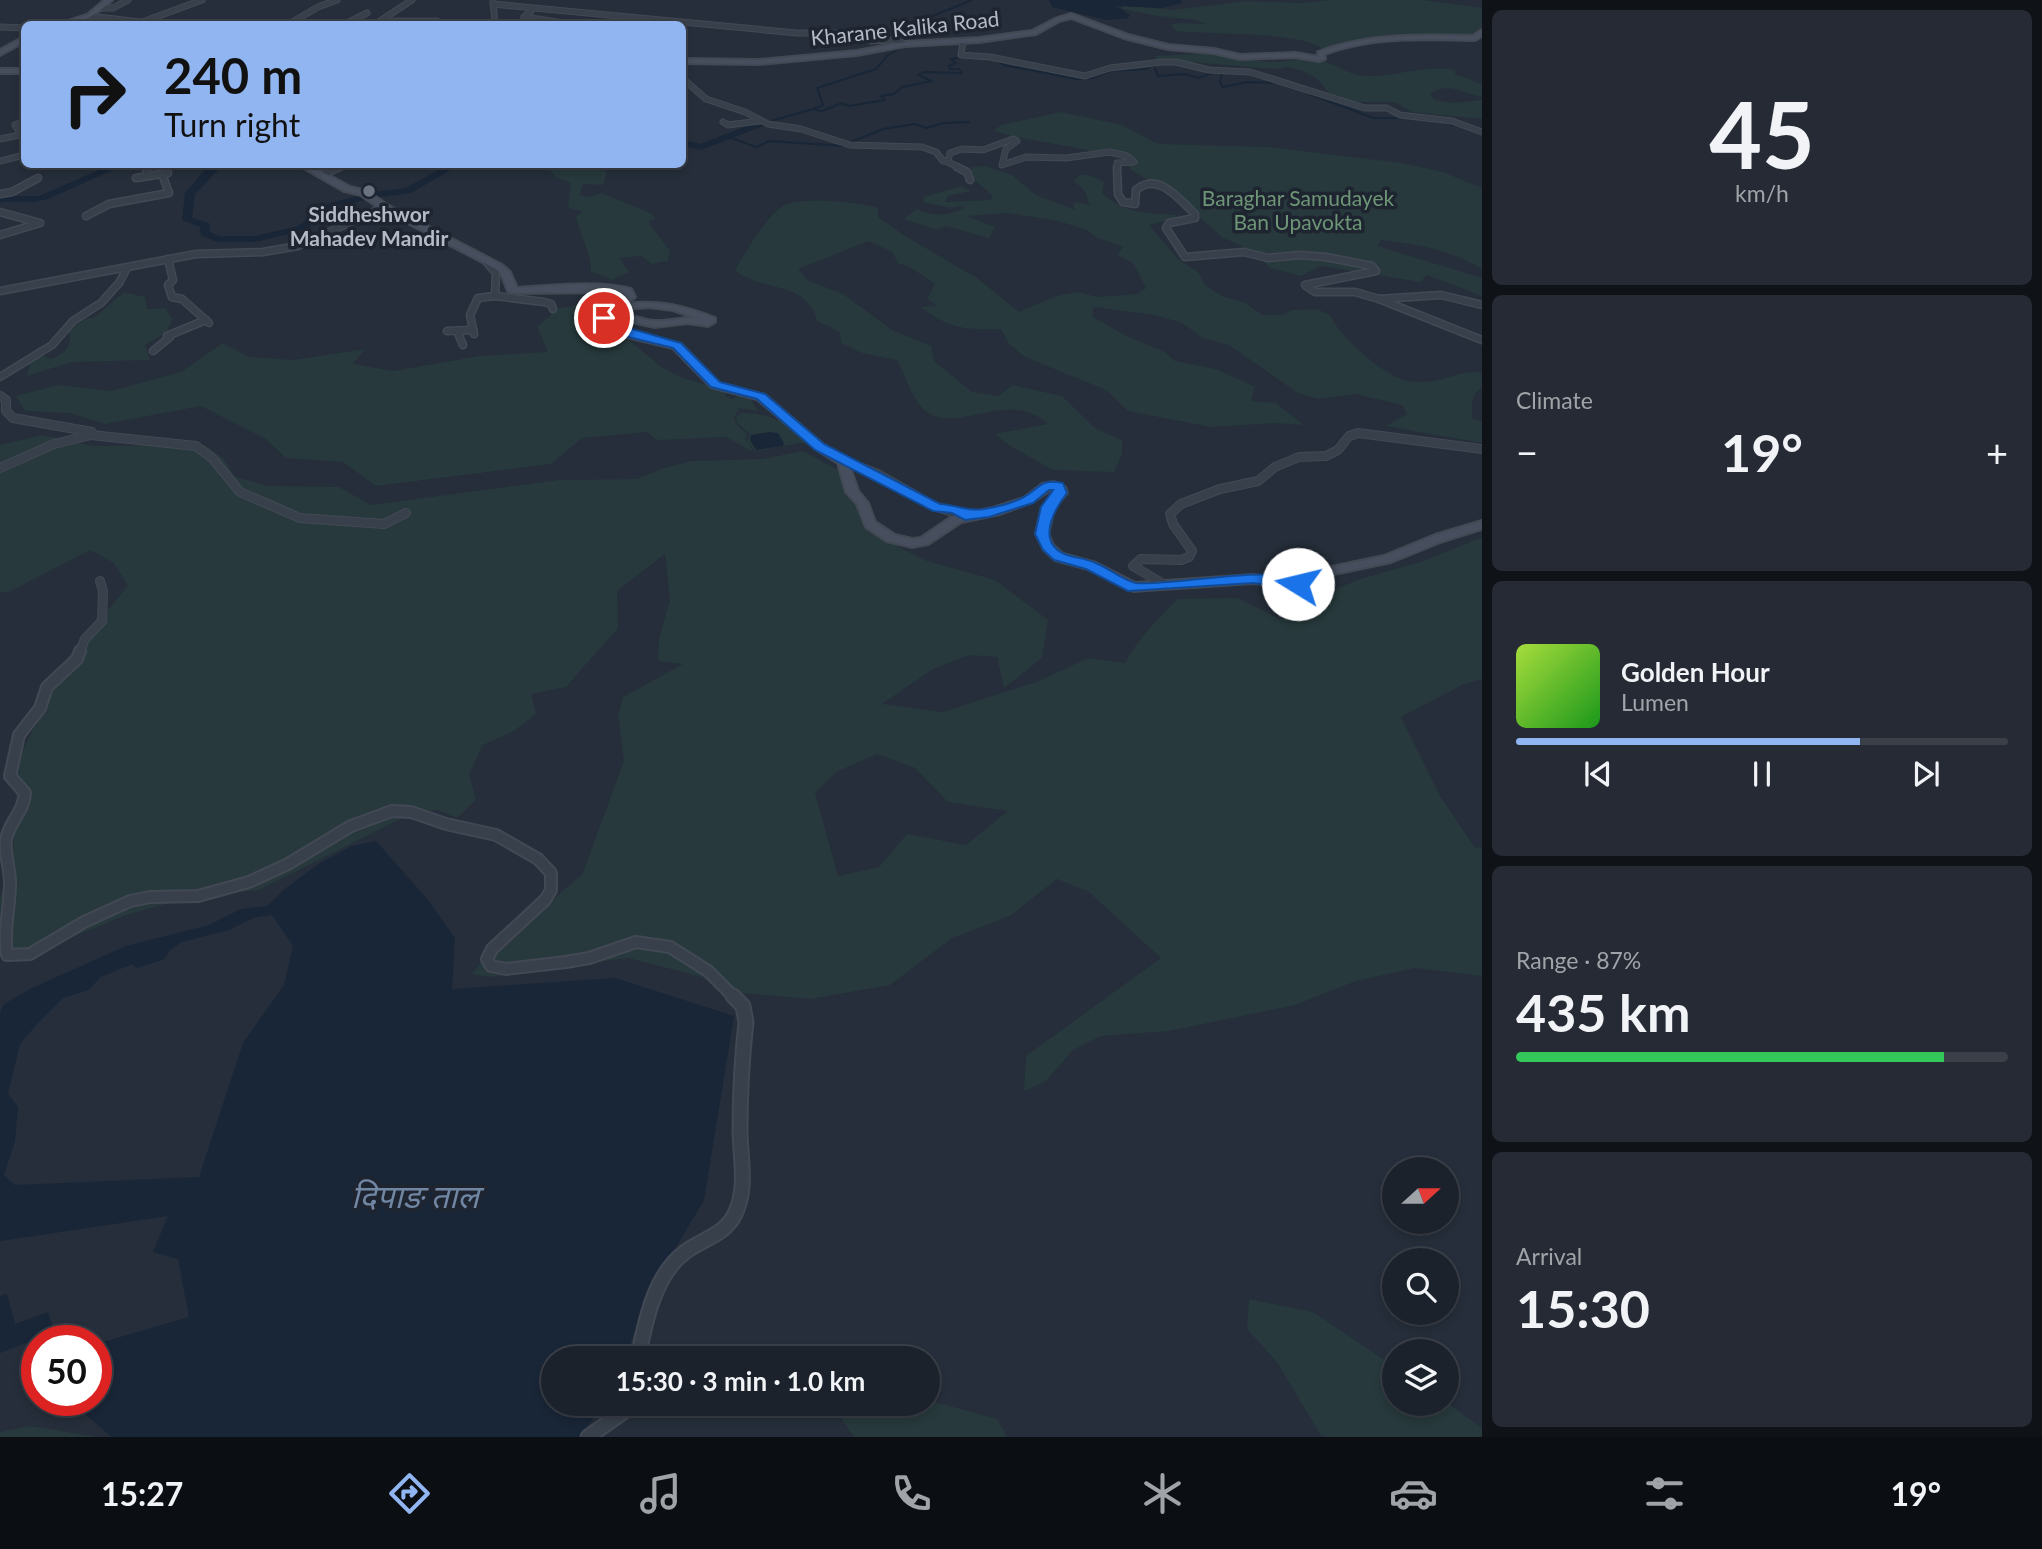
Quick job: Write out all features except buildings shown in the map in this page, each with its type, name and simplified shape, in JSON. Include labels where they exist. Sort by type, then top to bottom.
[{"type":"main road","points":[[72,21],[89,16],[109,0]]},
{"type":"main road","name":"Kharane Kalika Road","points":[[686,61],[759,62],[857,53],[905,44],[1029,34],[1071,16],[1154,45],[1214,51],[1240,57],[1295,55],[1319,59],[1323,58],[1320,53],[1355,41],[1414,36],[1475,38],[1482,32]]},
{"type":"main road","points":[[0,53],[21,41]]},
{"type":"main road","points":[[0,71],[21,71]]},
{"type":"main road","points":[[309,168],[484,259],[505,272],[511,289],[516,292],[563,288],[621,289],[628,291],[630,297],[617,306],[618,308],[649,304],[675,307],[711,319],[708,323],[688,320],[655,324],[618,316],[604,318],[600,322],[626,334],[677,346],[715,385],[761,397],[820,447],[843,461],[852,492],[862,503],[870,523],[891,538],[919,543],[965,516],[996,511],[1028,500],[1043,488],[1054,485],[1061,489],[1061,493],[1048,507],[1042,534],[1059,557],[1091,566],[1133,587],[1253,579],[1298,584],[1326,572],[1387,559],[1439,538],[1482,525]]},
{"type":"street","points":[[102,8],[113,8],[128,0]]},
{"type":"street","points":[[145,21],[198,0]]},
{"type":"street","points":[[294,21],[337,0]]},
{"type":"street","points":[[381,21],[412,0]]},
{"type":"street","points":[[495,21],[493,2],[531,10],[601,13],[682,21]]},
{"type":"street","points":[[531,10],[524,17],[551,21]]},
{"type":"street","points":[[351,21],[367,13]]},
{"type":"street","points":[[89,16],[125,21]]},
{"type":"street","points":[[686,21],[813,34],[862,35],[870,41],[896,40],[905,44]]},
{"type":"street","points":[[0,27],[21,28]]},
{"type":"street","points":[[963,41],[961,55],[990,57],[1085,76],[1110,68],[1135,68],[1162,62],[1176,62],[1209,70],[1250,72],[1366,108],[1387,108],[1400,115],[1452,121],[1482,132]]},
{"type":"street","points":[[686,82],[706,99],[746,112],[760,121]]},
{"type":"street","points":[[723,122],[728,125],[760,121],[801,129],[850,145],[922,147],[936,152],[946,161],[967,172],[971,180]]},
{"type":"street","points":[[0,139],[21,136]]},
{"type":"street","points":[[946,161],[955,150],[983,150],[1013,139],[1017,141],[1006,149],[1002,165],[1015,164],[1023,158],[1069,158],[1098,151],[1122,154],[1135,162],[1117,163],[1118,194],[1123,202],[1135,204],[1133,197],[1136,188],[1156,183],[1174,192],[1195,214],[1195,218],[1169,223],[1166,228],[1185,257],[1244,252],[1268,258],[1300,255],[1326,257],[1366,265],[1376,271],[1350,278],[1312,281],[1306,288],[1315,292],[1355,292],[1379,299],[1482,340]]},
{"type":"street","points":[[0,161],[21,156]]},
{"type":"street","points":[[146,168],[149,176]]},
{"type":"street","points":[[322,175],[337,168]]},
{"type":"street","points":[[86,216],[108,204],[169,193],[165,173],[136,178]]},
{"type":"street","points":[[0,194],[12,192],[38,178]]},
{"type":"street","points":[[0,291],[196,254],[263,253],[298,246],[384,207]]},
{"type":"street","points":[[0,212],[40,223],[0,235]]},
{"type":"street","points":[[484,259],[496,273],[495,296]]},
{"type":"street","points":[[153,351],[170,337],[167,336],[207,321],[182,299],[172,297],[168,285],[173,280],[168,260]]},
{"type":"street","points":[[0,377],[51,345],[73,321],[101,303],[119,283],[127,268]]},
{"type":"street","points":[[1379,299],[1441,295],[1482,306]]},
{"type":"street","points":[[447,331],[473,332],[470,315],[478,299],[495,296],[541,300],[551,304],[553,309]]},
{"type":"street","points":[[457,331],[463,345]]},
{"type":"street","points":[[0,396],[6,400],[6,411],[13,418],[81,429],[92,432],[91,435]]},
{"type":"street","points":[[1166,585],[1133,566],[1142,559],[1181,560],[1189,557],[1192,551],[1173,524],[1170,514],[1181,504],[1220,489],[1258,481],[1275,467],[1299,457],[1326,456],[1338,450],[1349,436],[1358,433],[1482,449]]},
{"type":"street","points":[[0,468],[54,444],[91,435],[196,446],[213,459],[240,492],[300,518],[384,524],[406,513]]},
{"type":"street","points":[[843,461],[858,465],[937,508],[955,509],[965,516]]},
{"type":"street","points":[[100,580],[103,592],[102,621],[85,639],[77,659],[47,687],[40,708],[19,735],[10,767],[10,776],[25,793],[25,806],[6,838],[10,883],[2,940],[7,955],[29,955],[63,933],[120,904],[160,894],[200,895],[265,877],[305,856],[344,828],[397,812],[412,813],[449,825],[491,830],[531,854],[543,862],[550,872],[553,881],[551,890],[535,909],[494,946],[487,959],[491,966],[506,969],[566,962],[589,958],[636,942],[650,943],[670,947],[708,971],[743,1006],[746,1022],[740,1132],[744,1161],[742,1194],[735,1213],[720,1233],[686,1251],[674,1261],[653,1300],[641,1346]]},
{"type":"street","points":[[588,1437],[618,1416]]},
{"type":"green space","points":[[1330,0],[1423,0],[1482,8],[1482,29],[1467,36],[1363,38],[1323,49],[1312,43],[1276,36],[1177,31],[1170,25],[1206,24],[1197,20],[1123,9],[1121,5],[1173,10],[1247,1],[1301,3]]},
{"type":"green space","points":[[1218,53],[1269,62],[1319,60],[1365,76],[1433,69],[1455,70],[1455,74],[1482,84],[1482,97],[1450,88],[1430,94],[1435,100],[1453,103],[1482,100],[1482,119],[1412,112],[1394,102],[1353,102],[1329,93],[1317,79],[1303,71],[1288,67],[1276,69],[1155,59],[1156,56]]},
{"type":"green space","name":"Baraghar Samudayek Ban Upavokta","points":[[1061,112],[1122,125],[1158,144],[1268,147],[1402,163],[1443,172],[1482,188],[1482,269],[1458,257],[1421,246],[1381,240],[1377,246],[1482,278],[1482,296],[1427,275],[1420,282],[1321,266],[1301,276],[1270,268],[1256,253],[1222,237],[1173,194],[1131,170],[1127,161],[1094,151],[993,131],[1001,125]]},
{"type":"green space","points":[[985,166],[1012,175],[1036,195],[1075,210],[1073,204],[1076,202],[1090,205],[1084,190],[1074,181],[1079,175],[1089,175],[1104,182],[1102,193],[1128,209],[1175,215],[1176,218],[1149,225],[1177,258],[1199,273],[1205,285],[1222,296],[1245,303],[1262,315],[1317,309],[1330,315],[1363,354],[1397,378],[1428,382],[1464,373],[1482,373],[1482,387],[1472,401],[1472,418],[1482,422],[1482,443],[1386,426],[1407,414],[1402,405],[1355,394],[1318,399],[1298,393],[1229,345],[1203,338],[1182,323],[1155,315],[1094,307],[1092,316],[1126,336],[1165,352],[1175,361],[1216,369],[1255,387],[1251,401],[1276,403],[1304,425],[1274,423],[1211,427],[1128,411],[1106,390],[1025,357],[1009,344],[1001,329],[958,327],[940,320],[921,307],[937,306],[927,299],[935,284],[898,263],[892,252],[869,241],[798,269],[807,280],[843,294],[892,330],[931,346],[934,361],[972,392],[999,396],[1012,385],[1062,396],[1095,428],[1122,440],[1122,454],[1114,472],[1053,470],[1010,446],[995,434],[1048,424],[1033,414],[1001,410],[954,418],[939,417],[927,412],[913,395],[897,360],[862,353],[841,343],[840,332],[817,321],[812,308],[793,292],[744,277],[735,270],[757,234],[778,210],[785,205],[804,201],[831,201],[878,208],[878,217],[977,278],[1019,312],[1056,296],[1078,292],[1097,297],[1138,294],[1146,288],[1133,263],[1117,255],[1123,247],[1096,237],[1087,230],[1058,221],[1008,213],[967,216],[995,227],[989,238],[946,226],[937,230],[904,219],[917,209],[941,215],[964,208],[923,202],[924,197],[961,186],[971,191],[948,196],[945,202],[991,200],[992,195],[969,175],[972,167]]},
{"type":"green space","points":[[548,168],[603,168],[607,173],[603,185],[583,184],[580,195],[590,197],[602,193],[650,213],[655,218],[649,221],[651,226],[670,251],[668,261],[652,264],[641,256],[619,258],[629,272],[612,280],[591,271],[576,217],[583,211],[568,208],[571,183],[556,177]]},
{"type":"green space","points":[[124,292],[145,297],[147,309],[165,308],[172,319],[167,332],[145,345],[150,360],[72,362],[27,376],[30,363],[41,355],[52,359],[61,354],[69,345],[69,331],[85,319],[95,317]]},
{"type":"green space","points":[[595,303],[614,313],[593,321],[626,338],[663,368],[680,377],[727,391],[725,396],[732,399],[741,393],[748,395],[758,411],[739,408],[734,418],[736,424],[748,435],[745,438],[747,441],[750,434],[737,423],[736,417],[740,413],[779,420],[813,443],[755,451],[749,443],[753,452],[726,437],[657,440],[647,432],[582,438],[551,464],[376,486],[343,462],[286,458],[266,439],[201,406],[105,424],[70,413],[25,411],[16,396],[58,385],[111,391],[181,372],[223,343],[249,357],[294,360],[365,349],[353,364],[393,371],[480,356],[548,352],[537,327],[559,308]]},
{"type":"green space","points":[[42,435],[94,446],[205,445],[223,458],[235,477],[269,486],[339,487],[371,505],[559,480],[637,479],[692,461],[762,459],[803,451],[840,471],[873,534],[927,561],[995,580],[1048,620],[1042,658],[1004,688],[997,657],[969,655],[933,669],[882,704],[943,712],[1039,681],[1088,658],[1125,663],[1142,637],[1178,599],[1237,598],[1280,619],[1312,615],[1333,590],[1363,578],[1424,561],[1482,537],[1482,679],[1464,684],[1401,717],[1440,796],[1475,848],[1482,847],[1482,976],[1415,968],[1356,981],[1295,1005],[1169,1031],[1101,1036],[1073,1050],[1046,1081],[1024,1091],[1026,1056],[1161,958],[1089,892],[1057,879],[1010,916],[952,938],[890,985],[810,999],[742,993],[698,976],[628,958],[492,977],[471,974],[497,945],[582,875],[624,761],[618,716],[623,697],[683,664],[658,661],[659,639],[670,600],[665,554],[617,591],[618,628],[566,687],[531,694],[536,714],[514,731],[483,745],[469,774],[476,800],[457,818],[438,810],[414,812],[259,890],[187,898],[126,915],[51,946],[2,958],[0,897],[13,856],[17,763],[67,658],[128,586],[114,563],[90,550],[9,592],[0,592],[0,445]],"holes":[[[877,754],[915,768],[948,802],[1008,811],[966,845],[907,834],[879,867],[838,876],[815,793],[836,772]]]},
{"type":"green space","points":[[1249,1299],[1313,1312],[1382,1358],[1382,1416],[1459,1416],[1459,1412],[1482,1428],[1482,1437],[1326,1437],[1320,1434],[1277,1362],[1247,1329]]},
{"type":"green space","points":[[940,1403],[997,1419],[1007,1437],[854,1437],[840,1416],[940,1416]]},
{"type":"green space","points":[[30,1426],[93,1437],[0,1437],[0,1432]]},
{"type":"water","points":[[1049,0],[1181,0],[1182,3],[1161,8],[1116,6],[1130,15],[1128,18],[1107,20],[1052,7]]},
{"type":"water","points":[[778,433],[783,446],[756,450],[750,440],[751,435]]},
{"type":"water","name":"दिपाङ ताल","points":[[376,841],[428,900],[455,938],[452,989],[615,978],[734,1016],[704,1200],[654,1285],[629,1346],[541,1346],[541,1416],[594,1416],[581,1437],[112,1437],[87,1416],[112,1416],[112,1339],[189,1317],[178,1259],[153,1252],[168,1216],[0,1241],[0,1013],[4,1004],[32,988],[126,946],[209,925],[241,909],[267,906],[320,863],[352,846]],"holes":[[[272,915],[293,946],[284,985],[243,1043],[199,1177],[15,1185],[4,1175],[15,1141],[18,1107],[8,1094],[20,1044],[63,998],[88,990],[101,977],[132,964],[137,968],[165,959],[170,950],[182,942],[229,930],[253,918]]]},
{"type":"water","points":[[7,1294],[15,1324],[48,1312],[52,1325],[21,1325],[21,1345],[0,1353],[0,1296]]},
{"type":"waterway","points":[[914,41],[915,23],[972,0]]},
{"type":"waterway","points":[[813,109],[823,105],[817,88],[876,69],[888,55],[904,46]]},
{"type":"waterway","points":[[813,109],[822,111],[842,103],[849,106],[885,100],[881,96],[894,94],[902,87],[932,81],[918,75],[923,72],[962,73],[959,69],[950,69],[949,66],[956,63],[951,59],[962,57]]},
{"type":"waterway","points":[[996,60],[1004,65],[1076,79],[1092,78],[1111,71],[1145,69],[1154,65],[1158,76],[1185,74],[1198,78],[1215,72],[1222,73],[1220,82],[1223,87],[1247,82],[1278,83]]},
{"type":"waterway","points":[[1307,93],[1373,118],[1404,118]]},
{"type":"waterway","points":[[768,122],[813,109]]},
{"type":"waterway","points":[[851,142],[883,129],[915,124],[926,128],[944,123],[969,122]]},
{"type":"waterway","points":[[1445,123],[1459,126]]},
{"type":"waterway","points":[[686,144],[701,147],[760,124]]},
{"type":"waterway","points":[[729,137],[756,147],[770,141],[844,146]]},
{"type":"waterway","points":[[0,199],[29,200],[45,197],[112,168]]},
{"type":"waterway","points":[[215,168],[190,193],[187,220],[205,225],[205,233],[217,239],[255,239],[301,228],[330,206],[373,195],[408,191],[450,168]]},
{"type":"place","name":"Siddheshwor Mahadev Mandir","points":[[369,191]]},
{"type":"route","points":[[604,318],[600,322],[616,331],[677,346],[694,360],[715,385],[761,397],[820,447],[937,508],[955,509],[965,516],[989,513],[1028,500],[1046,486],[1058,486],[1061,493],[1048,507],[1042,534],[1048,547],[1059,557],[1091,566],[1133,587],[1253,579],[1298,584]]}]
